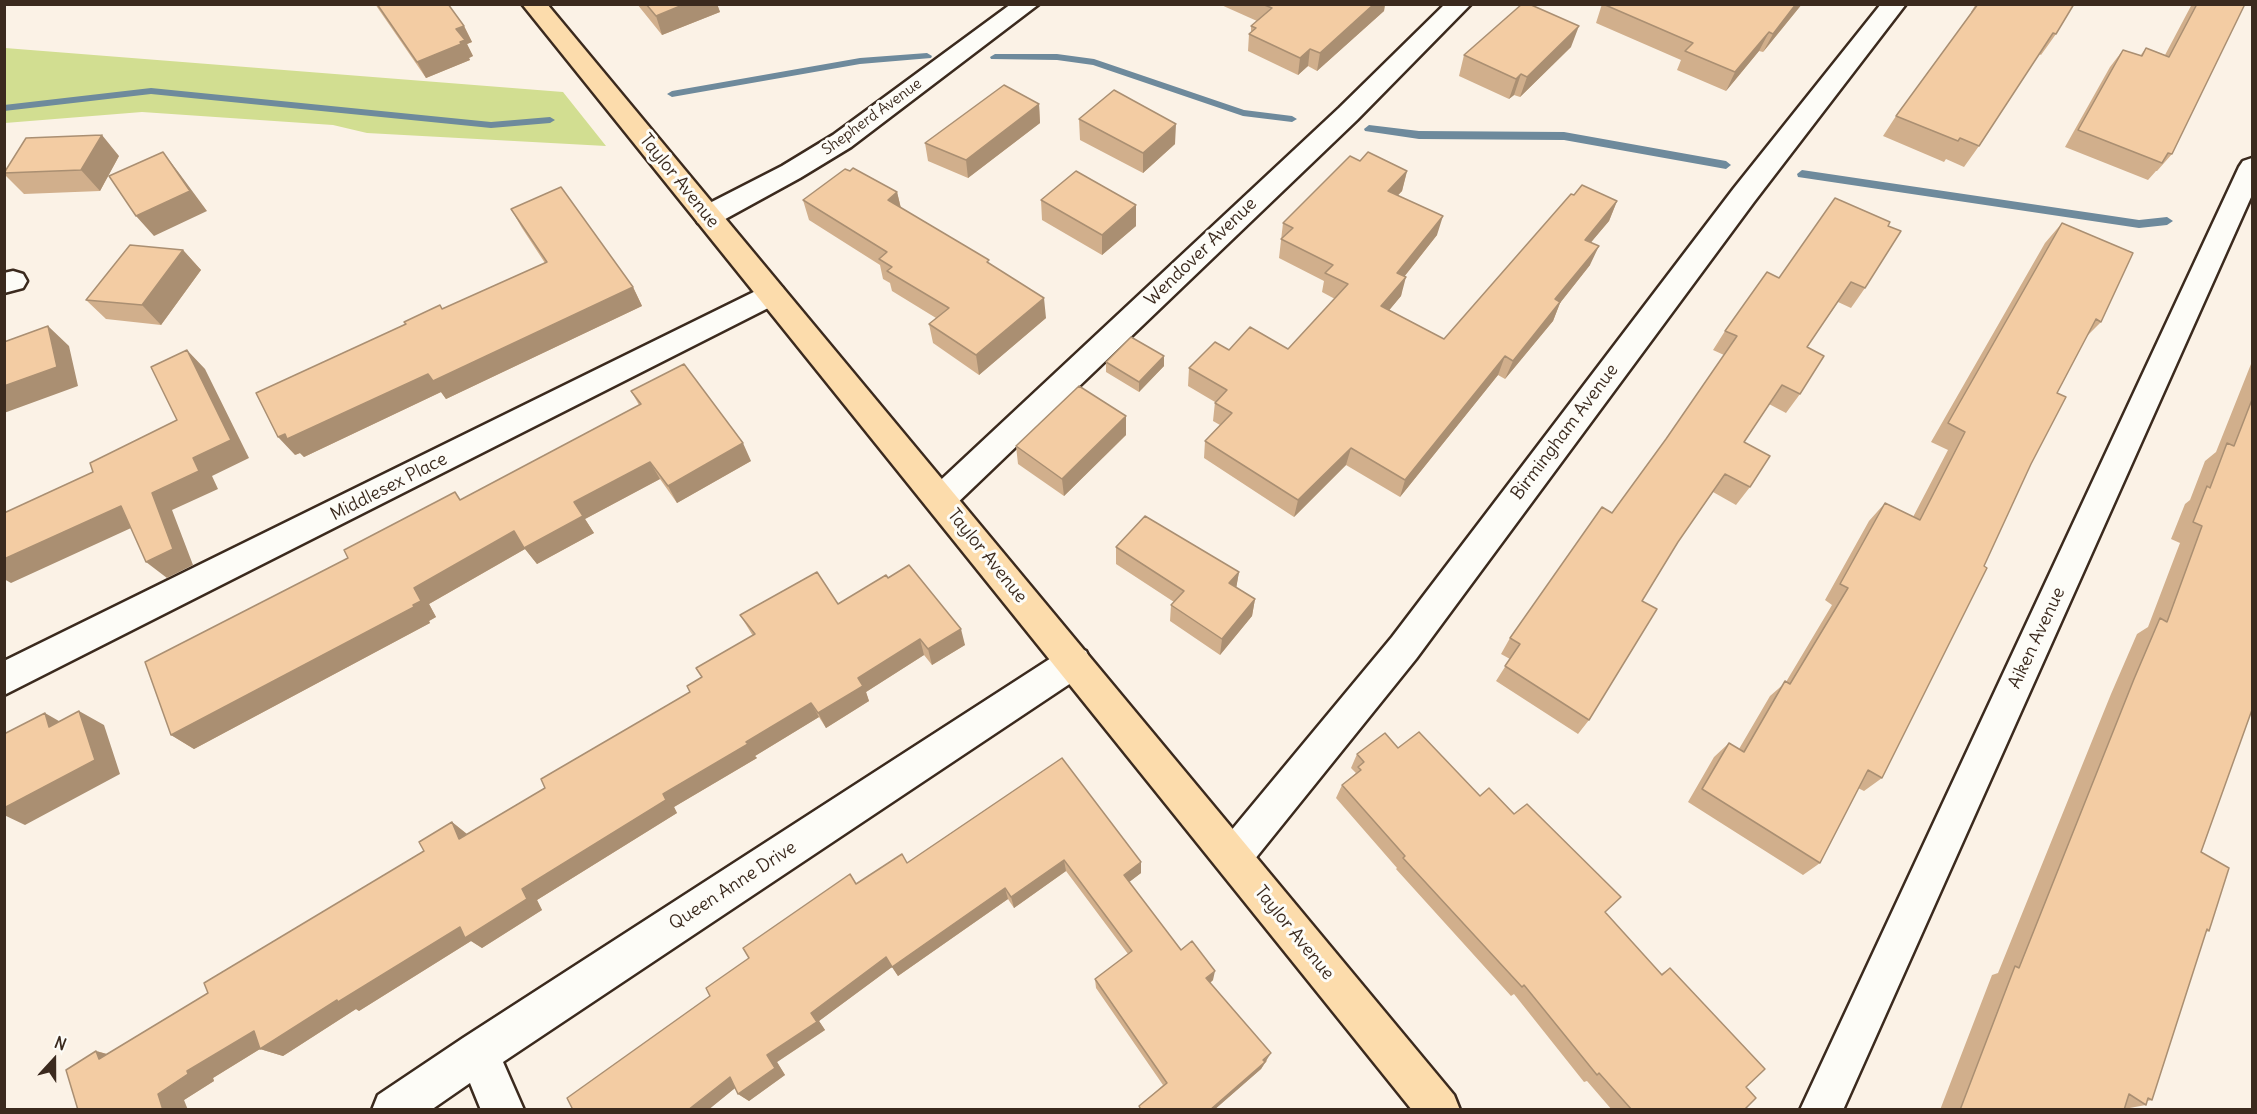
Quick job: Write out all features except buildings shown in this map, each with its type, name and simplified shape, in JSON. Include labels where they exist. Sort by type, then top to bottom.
[{"type":"main road","name":"Taylor Avenue","points":[[534,4],[1439,1110]]},
{"type":"street","name":"Shepherd Avenue","points":[[708,216],[791,172],[842,141],[1027,4]]},
{"type":"street","name":"Wendover Avenue","points":[[941,500],[1356,107],[1459,4]]},
{"type":"street","name":"Birmingham Avenue","points":[[1233,857],[1404,648],[1744,195],[1894,4]]},
{"type":"street","name":"Aiken Avenue","points":[[1821,1110],[2253,167]]},
{"type":"street","name":"Middlesex Place","points":[[4,679],[232,567],[772,294]]},
{"type":"street","name":"Queen Anne Drive","points":[[393,1110],[1074,663]]},
{"type":"street","points":[[478,1053],[503,1110]]},
{"type":"green space","points":[[5,48],[563,92],[606,146],[367,133],[333,125],[142,112],[5,123]]},
{"type":"waterway","points":[[672,94],[860,61],[927,56]]},
{"type":"waterway","points":[[995,57],[1057,57],[1094,62],[1243,113],[1292,119]]},
{"type":"waterway","points":[[4,108],[151,91],[491,125],[550,120]]},
{"type":"waterway","points":[[1369,129],[1419,135],[1564,136],[1726,165]]},
{"type":"waterway","points":[[1802,174],[2139,224],[2167,221]]}]
